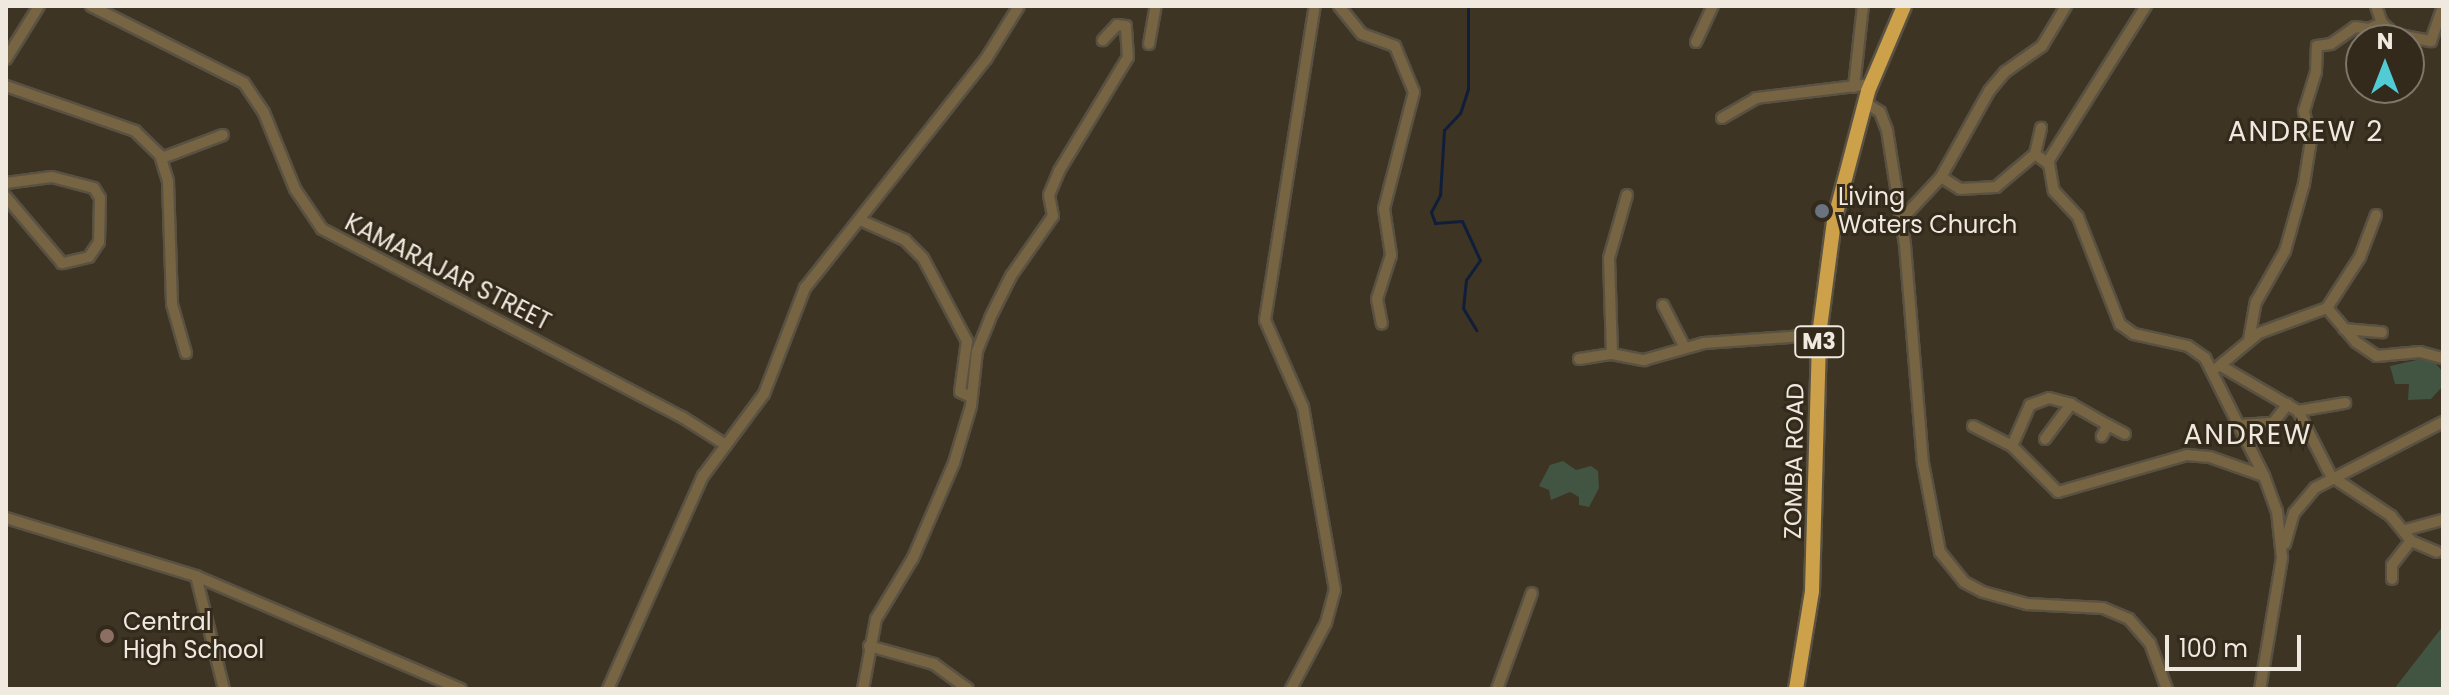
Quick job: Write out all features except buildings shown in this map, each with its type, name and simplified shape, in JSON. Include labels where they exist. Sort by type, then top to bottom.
[{"type":"highway","name":"ZOMBA ROAD","points":[[1796,689],[1815,547],[1819,335],[1834,221],[1864,102],[1904,6]]},
{"type":"street","points":[[6,59],[39,6]]},
{"type":"street","name":"KAMARAJAR STREET","points":[[91,6],[244,83],[264,113],[295,189],[322,229],[669,410],[726,445]]},
{"type":"street","points":[[608,689],[654,594],[686,508],[726,445],[764,394],[805,288],[986,59],[1019,6]]},
{"type":"street","points":[[1149,44],[1156,6]]},
{"type":"street","points":[[1292,689],[1326,623],[1335,590],[1303,407],[1265,320],[1315,6]]},
{"type":"street","points":[[1339,6],[1362,34],[1395,46],[1414,92],[1384,209],[1391,255],[1377,299],[1382,324]]},
{"type":"street","points":[[1696,42],[1713,6]]},
{"type":"street","points":[[1854,87],[1863,6]]},
{"type":"street","points":[[1901,220],[1941,177],[1984,97],[2005,72],[2042,46],[2066,6]]},
{"type":"street","points":[[2047,163],[2146,6]]},
{"type":"street","points":[[2376,6],[2382,23],[2394,34],[2431,41],[2443,6]]},
{"type":"street","points":[[2249,340],[2256,302],[2285,251],[2304,184],[2311,140],[2304,111],[2316,72],[2315,51],[2355,27],[2369,29],[2382,23]]},
{"type":"street","points":[[863,689],[876,619],[936,510],[971,397],[977,351],[990,318],[1011,276],[1053,216],[1049,195],[1059,171],[1128,57],[1126,26],[1117,25],[1103,40]]},
{"type":"street","points":[[1722,118],[1756,98],[1871,84]]},
{"type":"street","points":[[6,86],[135,131],[162,158],[168,182],[172,304],[186,353]]},
{"type":"street","points":[[1864,102],[1880,112],[1886,125],[1901,220],[1916,407],[1933,535],[1940,552],[1958,577],[1983,592],[2015,602],[2103,608],[2129,619],[2150,643],[2167,689]]},
{"type":"street","points":[[1941,177],[1960,189],[1996,187],[2035,154],[2041,128]]},
{"type":"street","points":[[162,158],[223,135]]},
{"type":"street","points":[[2035,154],[2047,163],[2054,191],[2078,217],[2120,324],[2134,334],[2188,346],[2217,367],[2298,411],[2331,476],[2408,536],[2437,552]]},
{"type":"street","points":[[6,183],[52,177],[94,188],[100,198],[97,247],[80,262],[59,261],[6,197]]},
{"type":"street","points":[[1612,354],[1609,258],[1627,195]]},
{"type":"street","points":[[2217,367],[2249,340],[2327,308],[2360,257],[2376,215]]},
{"type":"street","points":[[860,220],[887,236],[905,240],[923,258],[967,341],[960,392],[971,397]]},
{"type":"street","points":[[1663,305],[1685,348]]},
{"type":"street","points":[[2327,308],[2344,329],[2385,358],[2420,352],[2443,358]]},
{"type":"street","points":[[2344,329],[2382,332]]},
{"type":"street","points":[[1579,359],[1612,354],[1644,360],[1685,348],[1819,335]]},
{"type":"street","points":[[2217,367],[2277,511],[2282,558]]},
{"type":"street","points":[[2012,446],[2030,405],[2049,398],[2071,404],[2125,434]]},
{"type":"street","points":[[2298,411],[2345,403]]},
{"type":"street","points":[[2045,439],[2071,404]]},
{"type":"street","points":[[2241,425],[2273,423],[2288,404]]},
{"type":"street","points":[[2260,689],[2282,558],[2294,513],[2331,476],[2443,422]]},
{"type":"street","points":[[2102,436],[2108,425]]},
{"type":"street","points":[[1973,426],[2012,446],[2058,492],[2187,455],[2210,457],[2264,476]]},
{"type":"street","points":[[6,518],[196,576],[461,689]]},
{"type":"street","points":[[2392,579],[2392,565],[2408,536],[2443,520]]},
{"type":"street","points":[[196,576],[224,689]]},
{"type":"street","points":[[1497,689],[1532,593]]},
{"type":"street","points":[[869,646],[934,664],[968,689]]},
{"type":"green space","points":[[2430,357],[2443,372],[2443,386],[2431,399],[2408,400],[2409,384],[2395,384],[2390,366]]},
{"type":"green space","points":[[1563,461],[1576,470],[1591,466],[1598,471],[1599,488],[1589,507],[1579,505],[1579,497],[1570,492],[1551,500],[1549,490],[1539,486],[1550,465]]},
{"type":"green space","points":[[2443,626],[2443,689],[2394,689]]},
{"type":"waterway","points":[[1468,6],[1468,89],[1460,113],[1444,130],[1440,195],[1431,212],[1435,223],[1462,221],[1480,260],[1466,280],[1463,308],[1476,330]]},
{"type":"place","name":"Living Waters Church","points":[[1822,211]]},
{"type":"place","name":"Central High School","points":[[107,636]]},
{"type":"district","name":"ANDREW 2","points":[[2306,132]]},
{"type":"district","name":"ANDREW","points":[[2248,435]]}]
